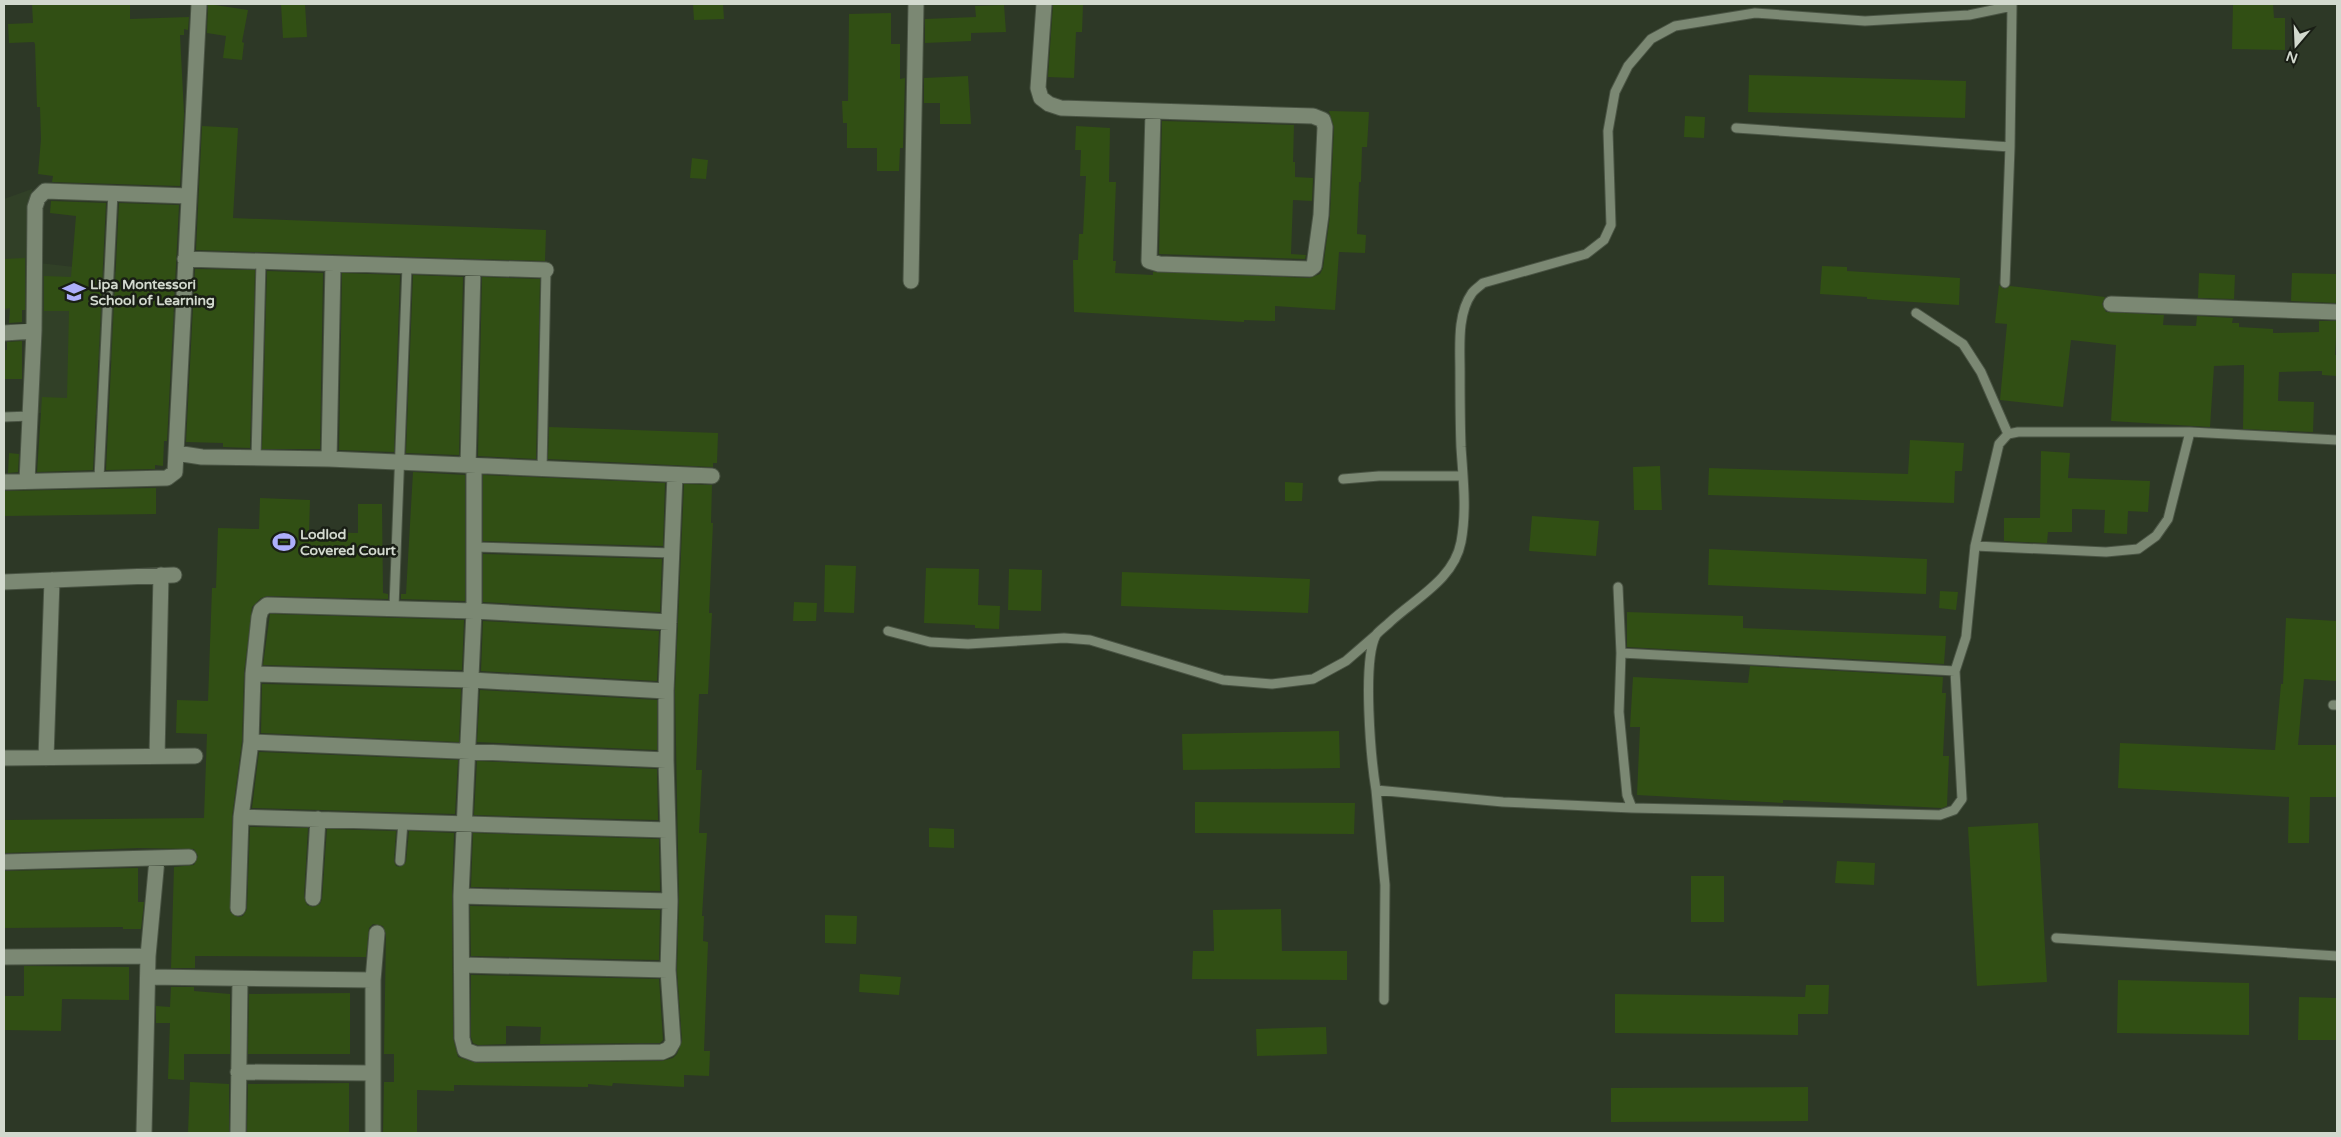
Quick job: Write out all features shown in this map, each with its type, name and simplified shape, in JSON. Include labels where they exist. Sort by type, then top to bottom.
[{"type":"street","points":[[4,482],[99,478],[167,478],[175,472],[199,4]]},
{"type":"street","points":[[911,282],[916,4]]},
{"type":"street","points":[[1044,4],[1038,88],[1041,98],[1049,104],[1061,108],[1312,116],[1323,120],[1325,127],[1321,215],[1314,266],[1310,269],[1223,268],[1159,264],[1149,261],[1153,112]]},
{"type":"street","points":[[27,481],[34,331],[35,207],[38,198],[45,190],[189,196]]},
{"type":"street","points":[[185,259],[546,270]]},
{"type":"street","points":[[329,459],[333,264]]},
{"type":"street","points":[[473,268],[471,466],[475,547],[474,610],[461,896],[462,1038],[465,1050],[476,1054],[662,1052],[668,1049],[673,1042],[668,970],[670,901],[667,830],[666,691],[676,475]]},
{"type":"street","points":[[2111,304],[2337,312]]},
{"type":"street","points":[[4,333],[34,331]]},
{"type":"street","points":[[176,453],[202,457],[329,459],[542,470],[712,476]]},
{"type":"street","points":[[4,582],[168,575],[157,756]]},
{"type":"street","points":[[46,758],[52,580]]},
{"type":"street","points":[[238,908],[241,818],[251,742],[253,674],[259,617],[261,610],[267,605],[474,610],[669,622]]},
{"type":"street","points":[[253,674],[471,680],[666,691]]},
{"type":"street","points":[[251,742],[666,760]]},
{"type":"street","points":[[4,758],[195,756]]},
{"type":"street","points":[[241,818],[667,830]]},
{"type":"street","points":[[313,898],[318,819]]},
{"type":"street","points":[[4,862],[189,857]]},
{"type":"street","points":[[144,1133],[148,956],[157,859]]},
{"type":"street","points":[[461,896],[670,901]]},
{"type":"street","points":[[373,1133],[371,1073],[373,980],[377,933]]},
{"type":"street","points":[[4,957],[148,956]]},
{"type":"street","points":[[462,965],[668,970]]},
{"type":"street","points":[[148,977],[373,980]]},
{"type":"street","points":[[238,1133],[240,979]]},
{"type":"street","points":[[238,1072],[371,1073]]},
{"type":"lane","points":[[888,631],[930,642],[968,644],[1064,638],[1090,640],[1223,680],[1272,684],[1313,679],[1346,661],[1404,609],[1438,582],[1452,566],[1461,542],[1464,502],[1460,418],[1460,337],[1464,312],[1472,293],[1484,283],[1586,254],[1604,240],[1611,225],[1608,131],[1615,92],[1628,66],[1651,39],[1674,26],[1756,14],[1865,21],[1969,15],[2012,5],[2010,147],[2005,283]]},
{"type":"lane","points":[[1736,128],[2010,147]]},
{"type":"lane","points":[[99,478],[114,192]]},
{"type":"lane","points":[[256,458],[261,262]]},
{"type":"lane","points":[[394,607],[407,266]]},
{"type":"lane","points":[[542,470],[546,270]]},
{"type":"lane","points":[[1916,313],[1962,344],[1982,372],[2008,434]]},
{"type":"lane","points":[[4,416],[31,416]]},
{"type":"lane","points":[[1376,790],[1503,802],[1632,808],[1940,815],[1954,810],[1962,799],[1955,671],[1966,637],[1975,546],[1999,444],[2008,434],[2018,432],[2190,432],[2337,440]]},
{"type":"lane","points":[[1975,546],[2106,552],[2138,548],[2156,536],[2168,519],[2190,432]]},
{"type":"lane","points":[[1343,479],[1379,476],[1463,476]]},
{"type":"lane","points":[[475,547],[672,553]]},
{"type":"lane","points":[[1618,588],[1621,653],[1619,712],[1627,796],[1632,808]]},
{"type":"lane","points":[[1376,635],[1370,672],[1369,719],[1371,760],[1376,790],[1385,885],[1384,1000]]},
{"type":"lane","points":[[1621,653],[1955,671]]},
{"type":"lane","points":[[400,861],[403,822]]},
{"type":"lane","points":[[2056,938],[2337,956]]},
{"type":"shaded area","name":"Lipa Montessori School of Learning","points":[[32,189],[30,262],[145,275],[144,309],[175,312],[171,363],[98,360],[97,415],[37,413],[42,310],[4,310],[4,199]]},
{"type":"building","points":[[32,4],[130,4],[130,19],[189,17],[188,30],[184,29],[184,35],[180,35],[184,114],[180,186],[52,182],[53,176],[38,174],[41,139],[40,107],[37,107],[35,44],[34,42],[9,43],[8,24],[33,23]]},
{"type":"building","points":[[208,4],[248,10],[242,42],[244,43],[242,60],[223,58],[226,36],[207,33]]},
{"type":"building","points":[[281,4],[305,4],[307,37],[283,38]]},
{"type":"building","points":[[693,4],[723,4],[724,19],[694,20]]},
{"type":"building","points":[[2233,4],[2273,4],[2274,18],[2285,18],[2285,50],[2232,49]]},
{"type":"building","points":[[1004,5],[1006,32],[971,33],[971,41],[925,43],[925,19],[976,17],[975,6]]},
{"type":"building","points":[[1053,5],[1083,5],[1082,32],[1076,32],[1074,78],[1048,77]]},
{"type":"building","points":[[891,13],[891,44],[900,44],[900,79],[905,78],[903,148],[900,148],[899,171],[877,171],[877,148],[847,148],[847,123],[843,123],[842,101],[848,101],[849,14]]},
{"type":"building","points":[[1749,75],[1966,81],[1965,118],[1748,112]]},
{"type":"building","points":[[968,76],[971,124],[940,124],[940,103],[924,103],[924,78]]},
{"type":"building","points":[[1329,111],[1369,112],[1367,147],[1362,147],[1357,234],[1366,235],[1365,253],[1339,252],[1335,310],[1275,306],[1275,321],[1244,320],[1244,322],[1074,312],[1073,260],[1078,260],[1079,234],[1083,234],[1086,176],[1080,176],[1081,150],[1075,150],[1076,126],[1110,128],[1109,182],[1116,182],[1113,261],[1116,261],[1115,273],[1153,275],[1153,272],[1310,278],[1320,274],[1323,268],[1330,216],[1334,127]]},
{"type":"building","points":[[1685,116],[1705,117],[1704,138],[1684,137]]},
{"type":"building","points":[[1162,121],[1294,125],[1293,162],[1295,162],[1295,177],[1313,178],[1312,201],[1293,200],[1291,254],[1306,255],[1305,259],[1159,254]]},
{"type":"building","points":[[202,126],[238,128],[233,218],[546,230],[545,261],[196,250]]},
{"type":"building","points":[[692,158],[708,160],[706,179],[690,178]]},
{"type":"building","points":[[51,201],[106,203],[93,470],[37,472],[42,397],[67,398],[69,311],[44,311],[44,276],[71,277],[76,216],[50,213]]},
{"type":"building","points":[[119,203],[179,205],[167,441],[164,441],[163,466],[155,465],[155,469],[106,470]]},
{"type":"building","points":[[25,258],[25,310],[22,310],[22,322],[9,323],[10,308],[4,309],[4,259]]},
{"type":"building","points":[[1822,266],[1847,267],[1847,271],[1960,278],[1959,305],[1820,294]]},
{"type":"building","points":[[195,269],[255,270],[250,448],[223,447],[223,443],[186,442]]},
{"type":"building","points":[[267,271],[323,273],[320,449],[262,449]]},
{"type":"building","points":[[342,273],[400,275],[394,452],[339,450]]},
{"type":"building","points":[[2199,273],[2235,275],[2234,299],[2198,298]]},
{"type":"building","points":[[2292,273],[2337,274],[2337,303],[2291,301]]},
{"type":"building","points":[[413,275],[463,277],[459,455],[406,453]]},
{"type":"building","points":[[482,277],[540,279],[536,459],[478,456]]},
{"type":"building","points":[[1999,285],[2004,289],[2010,286],[2105,297],[2102,304],[2106,312],[2164,315],[2163,325],[2196,326],[2197,316],[2233,318],[2232,323],[2239,323],[2239,327],[2273,329],[2273,333],[2319,332],[2319,321],[2337,321],[2335,355],[2337,355],[2337,376],[2322,375],[2322,371],[2279,372],[2278,401],[2314,402],[2313,432],[2243,429],[2244,365],[2214,366],[2210,427],[2111,421],[2116,345],[2071,340],[2063,407],[2000,400],[2007,324],[1995,323]]},
{"type":"building","points":[[22,341],[22,379],[4,379],[4,350],[7,350],[7,342]]},
{"type":"building","points":[[549,427],[718,433],[717,463],[713,463],[713,467],[548,459]]},
{"type":"building","points":[[1910,440],[1964,443],[1962,471],[1955,471],[1954,503],[1708,495],[1709,468],[1908,474]]},
{"type":"building","points":[[2041,451],[2070,453],[2068,478],[2150,481],[2148,512],[2128,511],[2127,534],[2104,533],[2105,510],[2072,509],[2072,532],[2048,532],[2047,543],[2004,541],[2004,518],[2040,518]]},
{"type":"building","points":[[9,453],[19,454],[18,472],[8,473]]},
{"type":"building","points":[[1660,466],[1662,510],[1634,510],[1633,467]]},
{"type":"building","points":[[413,472],[465,475],[465,601],[401,599],[401,594],[406,594]]},
{"type":"building","points":[[483,475],[665,483],[663,546],[483,541]]},
{"type":"building","points":[[1285,482],[1303,483],[1302,501],[1285,501]]},
{"type":"building","points":[[684,484],[712,485],[711,523],[713,523],[709,613],[712,613],[708,694],[699,694],[696,770],[702,770],[699,833],[707,833],[702,916],[704,916],[703,941],[708,942],[704,1051],[710,1051],[709,1076],[684,1075],[684,1087],[613,1083],[612,1086],[588,1084],[588,1087],[454,1085],[454,1091],[417,1090],[417,1133],[383,1133],[384,1082],[394,1082],[394,1054],[384,1054],[386,934],[383,926],[373,924],[369,928],[366,957],[195,956],[195,968],[171,968],[174,867],[194,865],[198,856],[194,849],[139,848],[4,853],[4,820],[204,818],[207,734],[176,733],[177,700],[208,701],[212,588],[216,588],[218,528],[259,529],[260,498],[310,500],[309,532],[358,533],[358,504],[382,504],[383,593],[388,594],[388,599],[267,596],[261,598],[252,607],[244,673],[242,741],[232,817],[230,912],[238,917],[243,916],[247,909],[250,827],[308,828],[304,897],[307,905],[313,907],[320,904],[322,899],[327,829],[396,831],[394,861],[396,866],[400,867],[406,862],[409,831],[454,833],[452,896],[453,1038],[458,1057],[476,1063],[662,1061],[673,1058],[677,1054],[682,1041],[677,970],[679,901],[675,691]]},
{"type":"building","points":[[156,488],[156,514],[4,516],[4,491]]},
{"type":"building","points":[[1532,516],[1599,521],[1596,556],[1529,551]]},
{"type":"building","points":[[1709,549],[1927,559],[1926,594],[1708,585]]},
{"type":"building","points":[[483,554],[662,559],[660,612],[483,602]]},
{"type":"building","points":[[825,565],[856,566],[854,613],[824,612]]},
{"type":"building","points":[[926,568],[979,569],[978,605],[1000,606],[999,629],[975,628],[975,625],[924,623]]},
{"type":"building","points":[[1009,569],[1042,570],[1041,611],[1008,610]]},
{"type":"building","points":[[1122,572],[1310,579],[1308,613],[1121,606]]},
{"type":"building","points":[[1940,591],[1958,592],[1956,610],[1939,608]]},
{"type":"building","points":[[794,602],[817,603],[816,621],[793,621]]},
{"type":"building","points":[[1627,612],[1743,616],[1743,628],[1946,636],[1944,664],[1627,647]]},
{"type":"building","points":[[270,614],[464,620],[462,670],[263,665]]},
{"type":"building","points":[[2286,618],[2337,621],[2337,681],[2304,679],[2298,745],[2337,745],[2337,797],[2310,797],[2309,843],[2288,843],[2289,797],[2118,788],[2120,743],[2275,750],[2281,684],[2283,684]]},
{"type":"building","points":[[483,621],[659,631],[657,681],[481,671]]},
{"type":"building","points":[[1750,666],[1943,677],[1942,693],[1946,693],[1943,756],[1949,756],[1947,806],[1942,808],[1783,800],[1783,803],[1637,795],[1640,727],[1630,727],[1633,677],[1748,683]]},
{"type":"building","points":[[262,684],[461,689],[459,742],[261,733]]},
{"type":"building","points":[[480,690],[657,700],[657,750],[477,742]]},
{"type":"building","points":[[1339,731],[1340,768],[1183,770],[1182,734]]},
{"type":"building","points":[[259,752],[458,760],[455,814],[252,808]]},
{"type":"building","points":[[477,761],[657,769],[658,820],[474,815]]},
{"type":"building","points":[[1195,802],[1355,803],[1354,834],[1195,833]]},
{"type":"building","points":[[2038,823],[2047,982],[1977,986],[1968,827]]},
{"type":"building","points":[[929,828],[954,829],[954,848],[929,847]]},
{"type":"building","points":[[473,833],[659,839],[660,891],[471,887]]},
{"type":"building","points":[[1837,861],[1875,863],[1874,885],[1835,883]]},
{"type":"building","points":[[138,868],[138,902],[144,902],[141,929],[123,929],[123,927],[4,928],[4,871]]},
{"type":"building","points":[[1691,876],[1724,876],[1724,922],[1691,922]]},
{"type":"building","points":[[470,906],[660,910],[659,960],[471,956]]},
{"type":"building","points":[[1281,909],[1282,951],[1347,951],[1347,980],[1192,979],[1193,951],[1214,951],[1213,910]]},
{"type":"building","points":[[825,915],[857,916],[856,944],[825,943]]},
{"type":"building","points":[[24,966],[129,967],[129,1000],[62,999],[61,1031],[4,1030],[4,996],[24,996]]},
{"type":"building","points":[[860,974],[901,977],[899,995],[859,992]]},
{"type":"building","points":[[471,975],[659,979],[663,1040],[660,1043],[540,1044],[541,1027],[506,1026],[506,1044],[478,1045],[473,1043],[471,1037]]},
{"type":"building","points":[[2118,980],[2249,983],[2249,1035],[2117,1033]]},
{"type":"building","points":[[1806,985],[1829,985],[1828,1014],[1798,1014],[1798,1035],[1615,1033],[1615,994],[1805,997]]},
{"type":"building","points":[[171,987],[194,987],[194,991],[230,994],[230,1054],[184,1054],[184,1080],[168,1079],[170,1023],[156,1023],[156,1006],[170,1007]]},
{"type":"building","points":[[350,993],[350,1054],[248,1054],[249,994]]},
{"type":"building","points":[[2299,997],[2337,998],[2337,1040],[2298,1040]]},
{"type":"building","points":[[1326,1027],[1327,1054],[1257,1056],[1256,1029]]},
{"type":"building","points":[[190,1082],[229,1084],[229,1133],[188,1133]]},
{"type":"building","points":[[349,1083],[349,1133],[247,1133],[248,1084]]},
{"type":"building","points":[[1808,1087],[1808,1121],[1611,1122],[1611,1088]]},
{"type":"place","name":"Lipa Montessori School of Learning","points":[[74,292]]},
{"type":"place","name":"Lodlod Covered Court","points":[[284,542]]}]
